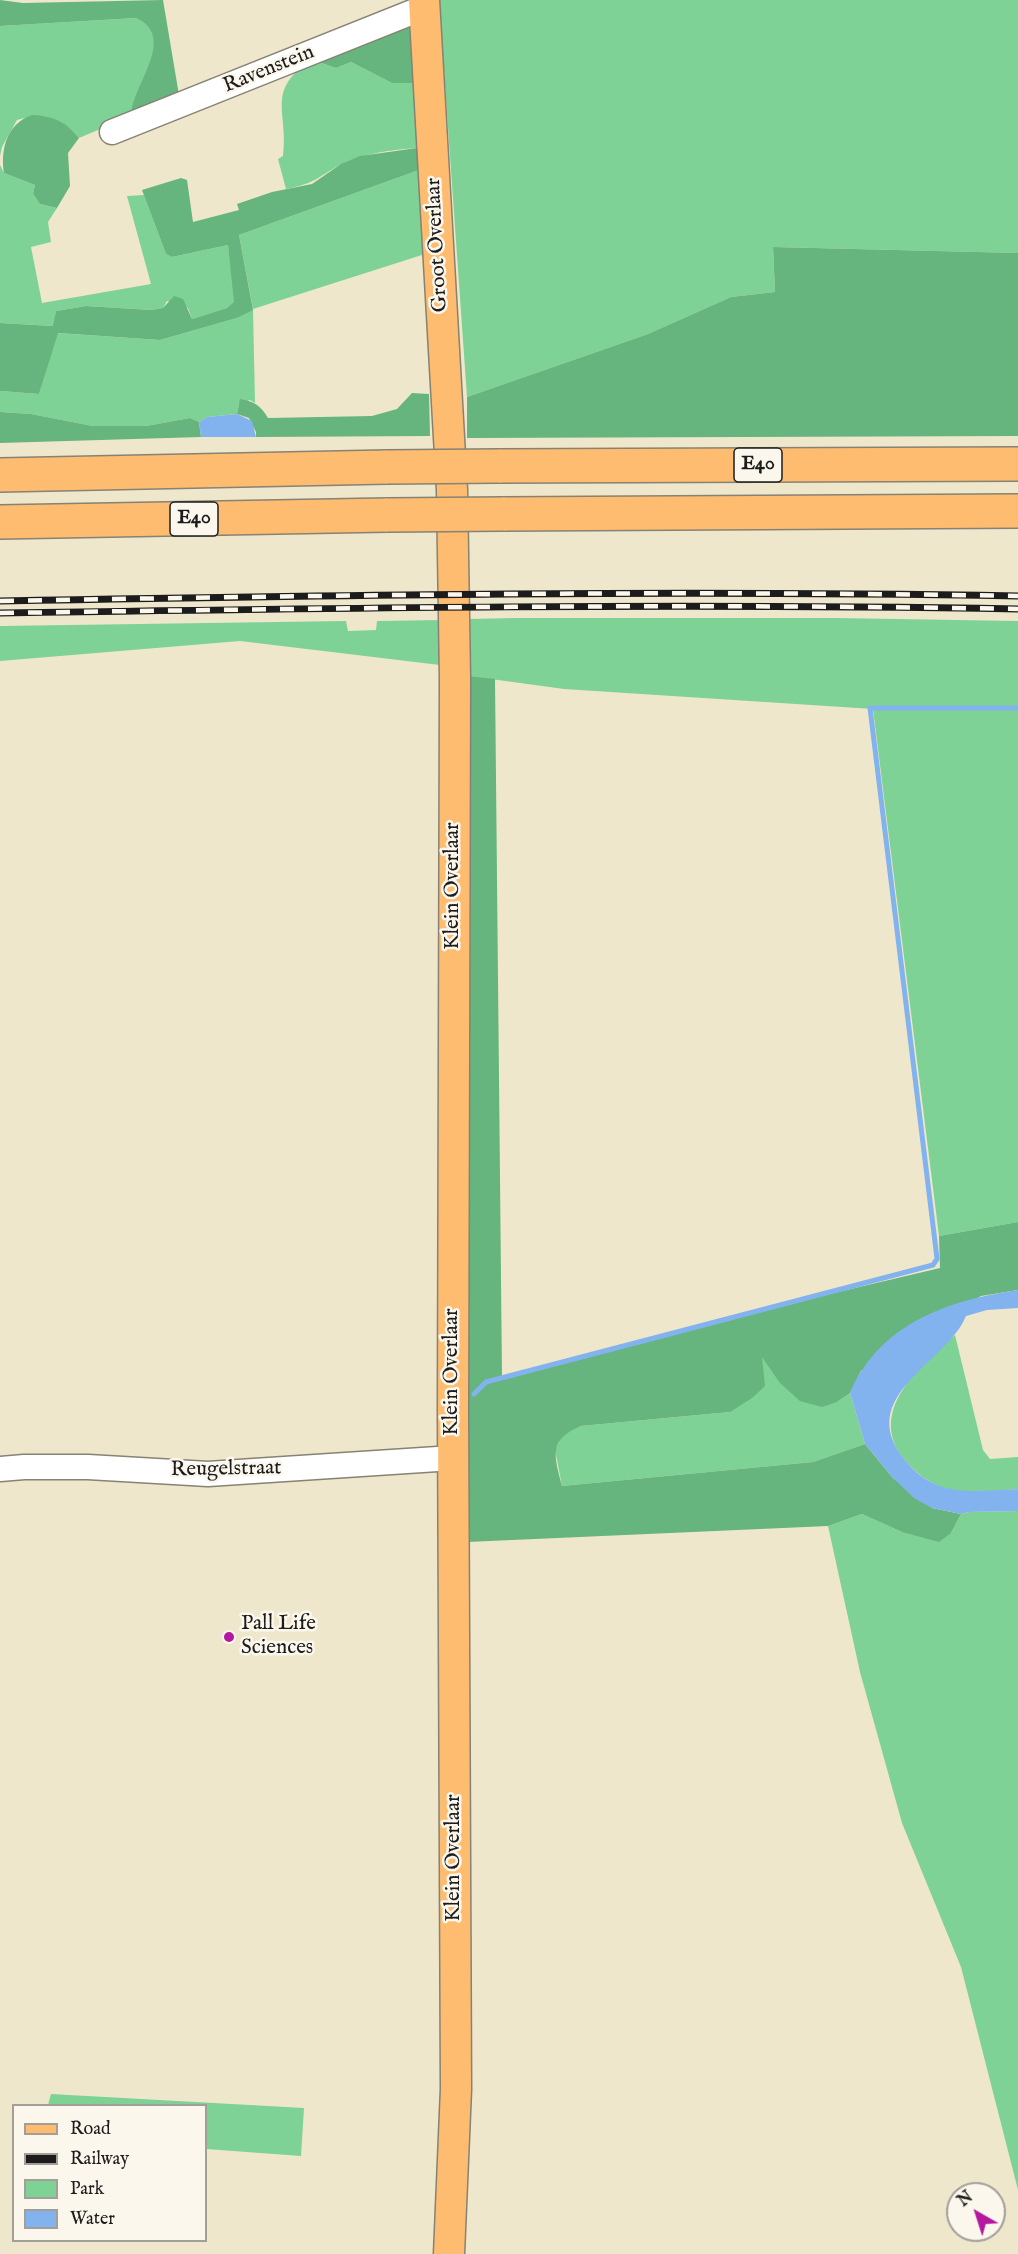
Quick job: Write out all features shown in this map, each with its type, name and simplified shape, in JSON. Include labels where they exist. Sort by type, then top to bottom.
[{"type":"highway","name":"E40","points":[[0,475],[387,467],[1018,464]]},
{"type":"highway","name":"E40","points":[[0,522],[388,515],[1018,511]]},
{"type":"main road","name":"Groot Overlaar","points":[[424,4],[452,490]]},
{"type":"main road","name":"Klein Overlaar","points":[[449,2254],[456,2089],[453,1458],[455,679],[452,490]]},
{"type":"street","name":"Ravenstein","points":[[112,132],[424,4]]},
{"type":"street","name":"Reugelstraat","points":[[0,1469],[88,1467],[208,1474],[453,1458]]},
{"type":"green space","points":[[0,0],[23,3],[163,0],[180,101],[131,116],[137,91],[153,50],[153,38],[148,27],[136,18],[0,26]]},
{"type":"green space","points":[[439,0],[1018,0],[1018,253],[773,247],[775,292],[731,297],[648,334],[467,397]]},
{"type":"green space","points":[[136,18],[148,27],[154,38],[150,64],[133,104],[131,116],[79,138],[66,125],[51,118],[35,116],[17,120],[2,147],[0,156],[0,26]]},
{"type":"green space","points":[[409,18],[413,83],[392,83],[351,62],[336,68],[313,60]]},
{"type":"green space","points":[[313,60],[336,68],[351,62],[392,83],[413,83],[417,148],[388,151],[358,158],[310,182],[286,189],[278,159],[283,156],[282,102],[284,92],[288,81]]},
{"type":"green space","points":[[32,115],[58,121],[69,127],[79,138],[68,153],[70,186],[57,208],[40,204],[33,194],[35,185],[4,173],[3,155],[8,138],[17,124]]},
{"type":"green space","points":[[417,148],[419,170],[239,235],[253,310],[237,318],[160,340],[58,333],[39,394],[0,391],[0,323],[53,326],[56,311],[86,306],[151,310],[163,308],[174,296],[183,299],[192,319],[227,308],[234,302],[228,245],[172,257],[166,254],[142,190],[181,178],[187,180],[193,222],[239,210],[237,204],[272,192],[312,184],[341,164],[360,156]]},
{"type":"green space","points":[[0,165],[4,173],[35,185],[33,194],[40,204],[57,208],[48,222],[51,242],[31,247],[42,303],[151,284],[127,196],[144,195],[166,254],[172,257],[228,245],[235,302],[227,308],[192,319],[188,308],[167,301],[163,308],[151,310],[86,306],[56,311],[54,326],[0,323]]},
{"type":"green space","points":[[419,170],[425,254],[253,309],[239,235]]},
{"type":"green space","points":[[773,247],[1018,253],[1018,436],[467,438],[467,397],[648,334],[731,297],[775,292]]},
{"type":"green space","points":[[253,309],[255,403],[250,400],[239,404],[237,414],[207,417],[199,422],[190,418],[146,426],[93,426],[31,414],[0,412],[0,391],[39,394],[57,333],[160,340],[237,318]]},
{"type":"green space","points":[[412,393],[429,394],[430,436],[256,437],[249,418],[237,414],[240,399],[257,405],[268,418],[372,416],[397,409]]},
{"type":"green space","points":[[0,412],[31,414],[93,426],[146,426],[190,418],[199,422],[201,437],[0,443]]},
{"type":"green space","points":[[835,618],[1018,621],[1018,1222],[939,1236],[873,709],[564,689],[469,676],[468,619]]},
{"type":"green space","points":[[441,620],[440,665],[240,641],[0,661],[0,626],[346,621],[348,631],[376,630],[377,621]]},
{"type":"green space","points":[[469,676],[495,679],[502,1378],[749,1313],[940,1268],[939,1236],[1018,1222],[1018,1290],[981,1296],[861,1371],[850,1393],[837,1402],[822,1407],[800,1401],[780,1383],[762,1357],[765,1386],[752,1398],[730,1412],[581,1426],[563,1437],[556,1450],[562,1486],[813,1462],[865,1444],[893,1478],[932,1508],[961,1514],[951,1533],[939,1542],[902,1532],[862,1514],[828,1526],[467,1542]]},
{"type":"green space","points":[[955,1335],[983,1450],[990,1459],[1018,1457],[1018,1489],[972,1492],[939,1486],[913,1469],[904,1459],[894,1441],[891,1424],[894,1407],[902,1391],[927,1360]]},
{"type":"green space","points":[[762,1356],[837,1402],[850,1393],[865,1444],[813,1462],[562,1486],[555,1450],[563,1434],[581,1426],[730,1412]]},
{"type":"green space","points":[[1018,1511],[1018,2190],[961,1967],[902,1823],[860,1672],[828,1526],[862,1514],[902,1532],[951,1533],[961,1514]]},
{"type":"green space","points":[[51,2094],[304,2108],[301,2156],[207,2149],[207,2104],[48,2104]]},
{"type":"water","points":[[237,414],[252,421],[256,437],[201,437],[199,422],[207,417]]},
{"type":"water","points":[[1018,1290],[1018,1308],[987,1310],[966,1316],[956,1333],[909,1382],[896,1399],[890,1417],[892,1437],[905,1460],[917,1473],[929,1481],[956,1490],[1018,1489],[1018,1511],[961,1514],[932,1508],[914,1498],[893,1478],[865,1444],[850,1393],[863,1369],[879,1349],[898,1332],[919,1319],[967,1300]]},
{"type":"waterway","points":[[474,1394],[486,1382],[933,1265],[937,1259],[936,1250],[870,708],[1018,708]]},
{"type":"railway","points":[[0,601],[636,593],[1018,596]]},
{"type":"railway","points":[[0,613],[636,606],[1018,609]]},
{"type":"place","name":"Pall Life Sciences","points":[[229,1637]]}]
